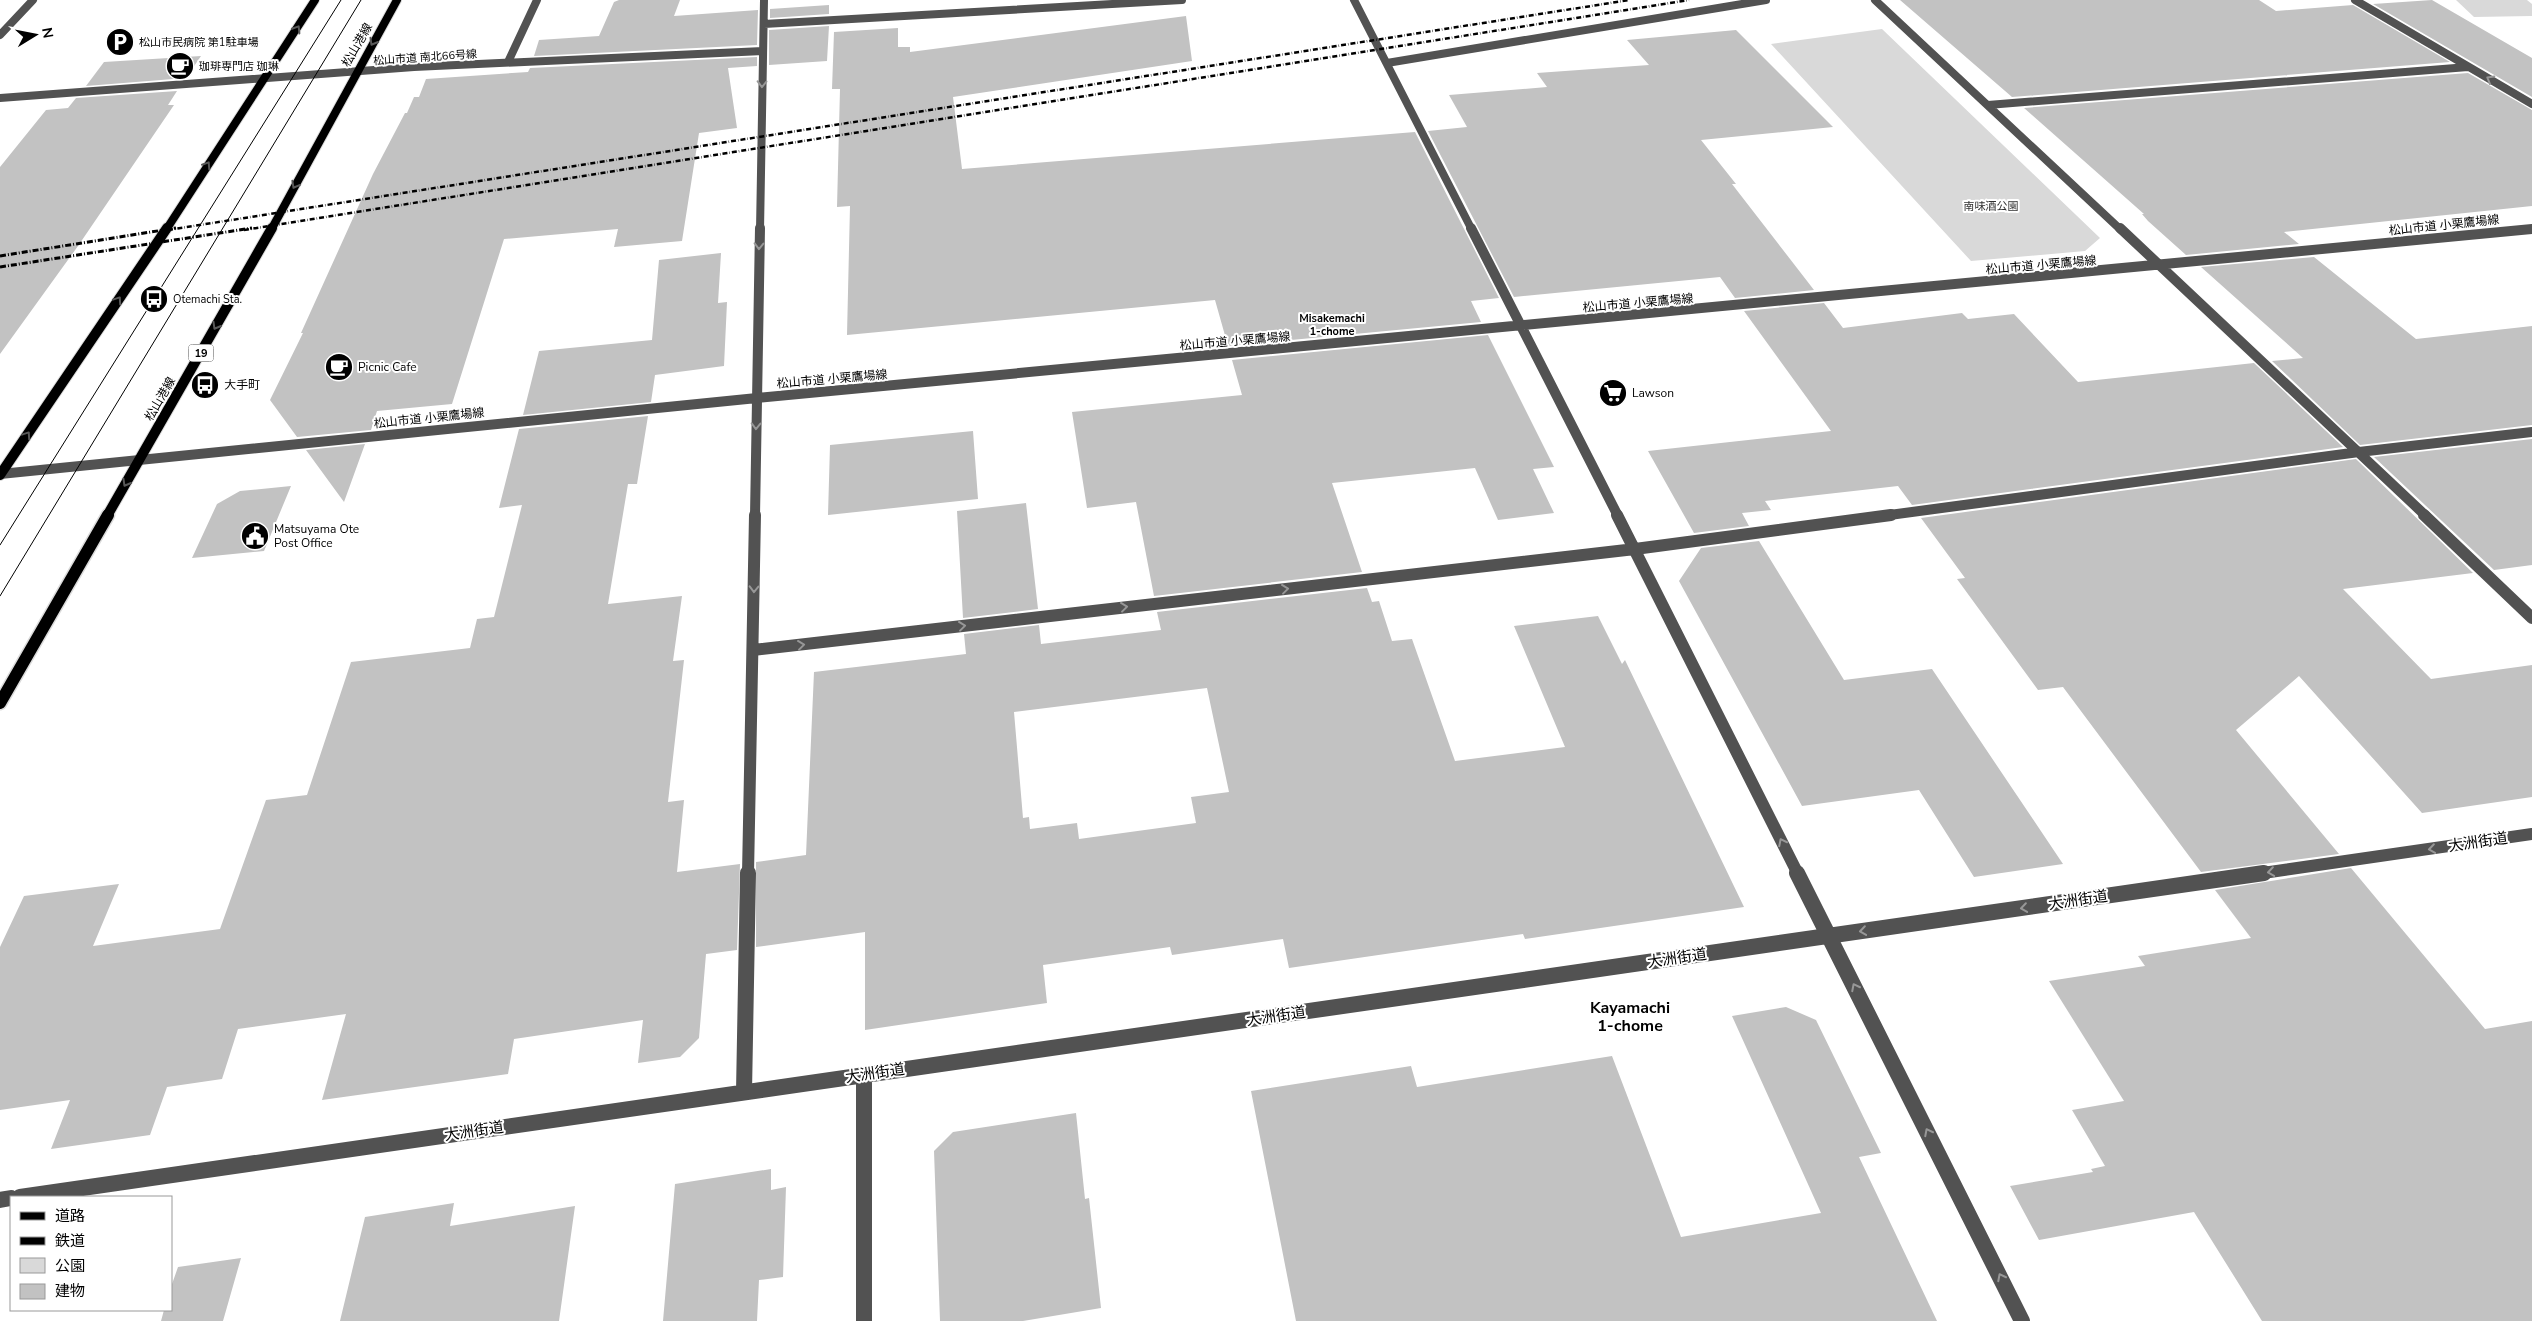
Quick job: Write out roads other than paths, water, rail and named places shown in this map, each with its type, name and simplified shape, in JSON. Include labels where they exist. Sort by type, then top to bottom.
[{"type":"main road","points":[[0,474],[156,244],[315,0]]},
{"type":"main road","name":"松山港線","points":[[0,703],[273,226],[355,74],[398,0]]},
{"type":"street","points":[[0,35],[33,0]]},
{"type":"street","points":[[508,62],[537,0]]},
{"type":"street","points":[[744,1092],[764,0]]},
{"type":"street","points":[[764,24],[1182,0]]},
{"type":"street","points":[[1354,0],[1635,548],[2022,1321]]},
{"type":"street","points":[[1387,63],[1766,0]]},
{"type":"street","points":[[1875,0],[2359,452],[2532,618]]},
{"type":"street","points":[[2355,0],[2532,104]]},
{"type":"street","name":"松山市道 南北66号線","points":[[0,98],[508,62],[763,51]]},
{"type":"street","points":[[1988,105],[2468,66]]},
{"type":"street","name":"松山市道 小栗鷹場線","points":[[0,474],[140,458],[756,398],[2160,266],[2532,229]]},
{"type":"street","points":[[752,650],[1635,548],[2359,452],[2532,432]]},
{"type":"street","name":"大洲街道","points":[[27,1196],[2532,834]]},
{"type":"street","points":[[864,1075],[864,1321]]},
{"type":"tram line","points":[[0,545],[341,0]]},
{"type":"tram line","points":[[0,596],[361,0]]},
{"type":"railway","points":[[168,230],[1629,0]]},
{"type":"railway","points":[[244,230],[1689,0]]},
{"type":"railway","points":[[0,256],[176,228]]},
{"type":"railway","points":[[0,267],[252,228]]},
{"type":"place","name":"松山市民病院 第1駐車場","points":[[120,42]]},
{"type":"place","name":"珈琲専門店 珈琳","points":[[180,66]]},
{"type":"place","name":"Otemachi Sta.","points":[[154,299]]},
{"type":"place","name":"Picnic Cafe","points":[[339,367]]},
{"type":"place","name":"大手町","points":[[205,385]]},
{"type":"place","name":"Lawson","points":[[1613,393]]},
{"type":"place","name":"Matsuyama Ote Post Office","points":[[255,536]]},
{"type":"district","name":"Misakemachi 1-chome","points":[[1332,324]]},
{"type":"district","name":"Kayamachi 1-chome","points":[[1630,1016]]},
{"type":"park label","name":"南味酒公園","points":[[1991,206]]}]
